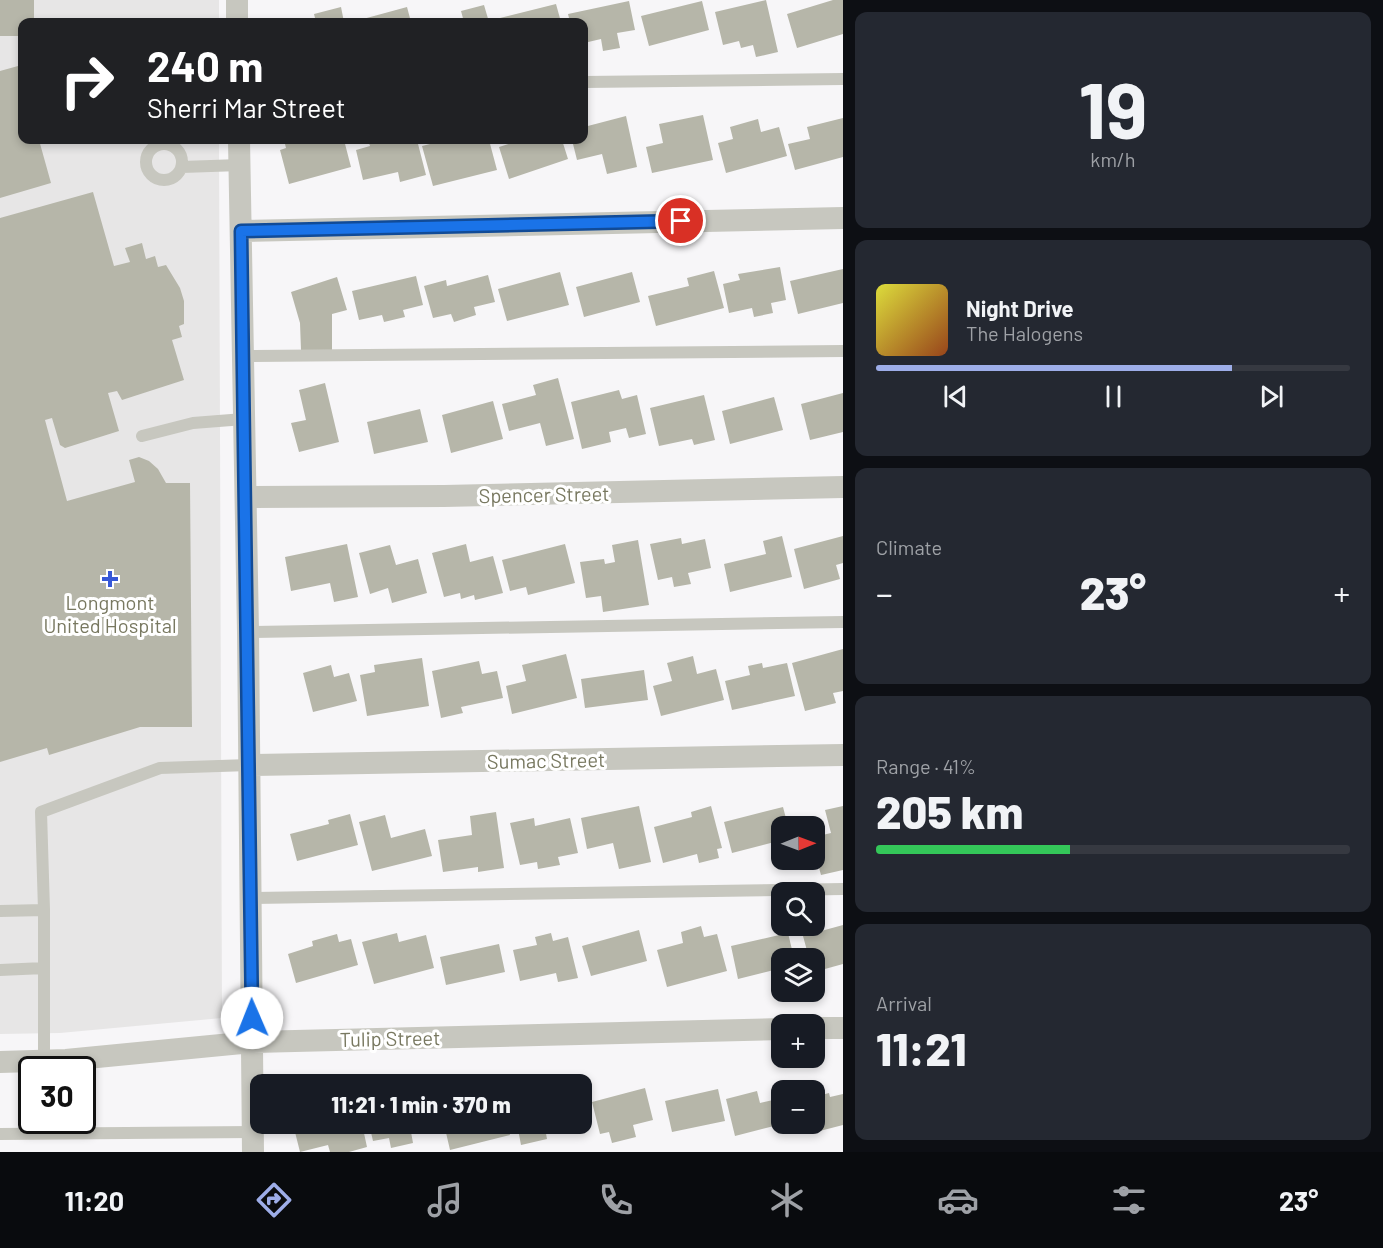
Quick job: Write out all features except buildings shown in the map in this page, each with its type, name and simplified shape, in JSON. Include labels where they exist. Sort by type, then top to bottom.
[{"type":"street","points":[[237,0],[237,18]]},
{"type":"street","points":[[239,144],[248,632],[253,1142]]},
{"type":"street","points":[[241,231],[843,218]]},
{"type":"street","name":"Spencer Street","points":[[246,497],[444,496],[843,487]]},
{"type":"street","name":"Sumac Street","points":[[249,765],[843,755]]},
{"type":"street","points":[[825,1028],[843,1028]]},
{"type":"street","name":"Tulip Street","points":[[96,1057],[252,1041],[771,1029]]},
{"type":"street","name":"Tulip Street","points":[[0,1062],[18,1061]]},
{"type":"lane","points":[[588,82],[843,79]]},
{"type":"lane","points":[[182,167],[240,165]]},
{"type":"lane","points":[[243,356],[843,351]]},
{"type":"lane","points":[[142,436],[193,423],[244,419]]},
{"type":"lane","points":[[248,632],[843,622]]},
{"type":"lane","points":[[44,1056],[41,812],[160,768],[249,765]]},
{"type":"lane","points":[[251,898],[843,889]]},
{"type":"lane","points":[[0,911],[44,910]]},
{"type":"lane","points":[[0,970],[44,968]]},
{"type":"lane","points":[[0,1134],[253,1142]]},
{"type":"shaded area","name":"Longmont United Hospital","points":[[0,0],[219,0],[219,18],[18,18],[18,144],[219,144],[222,1018],[60,1033],[0,1034]]},
{"type":"place","name":"Longmont United Hospital","points":[[110,579]]},
{"type":"route","points":[[252,1018],[241,231],[681,221]]}]
